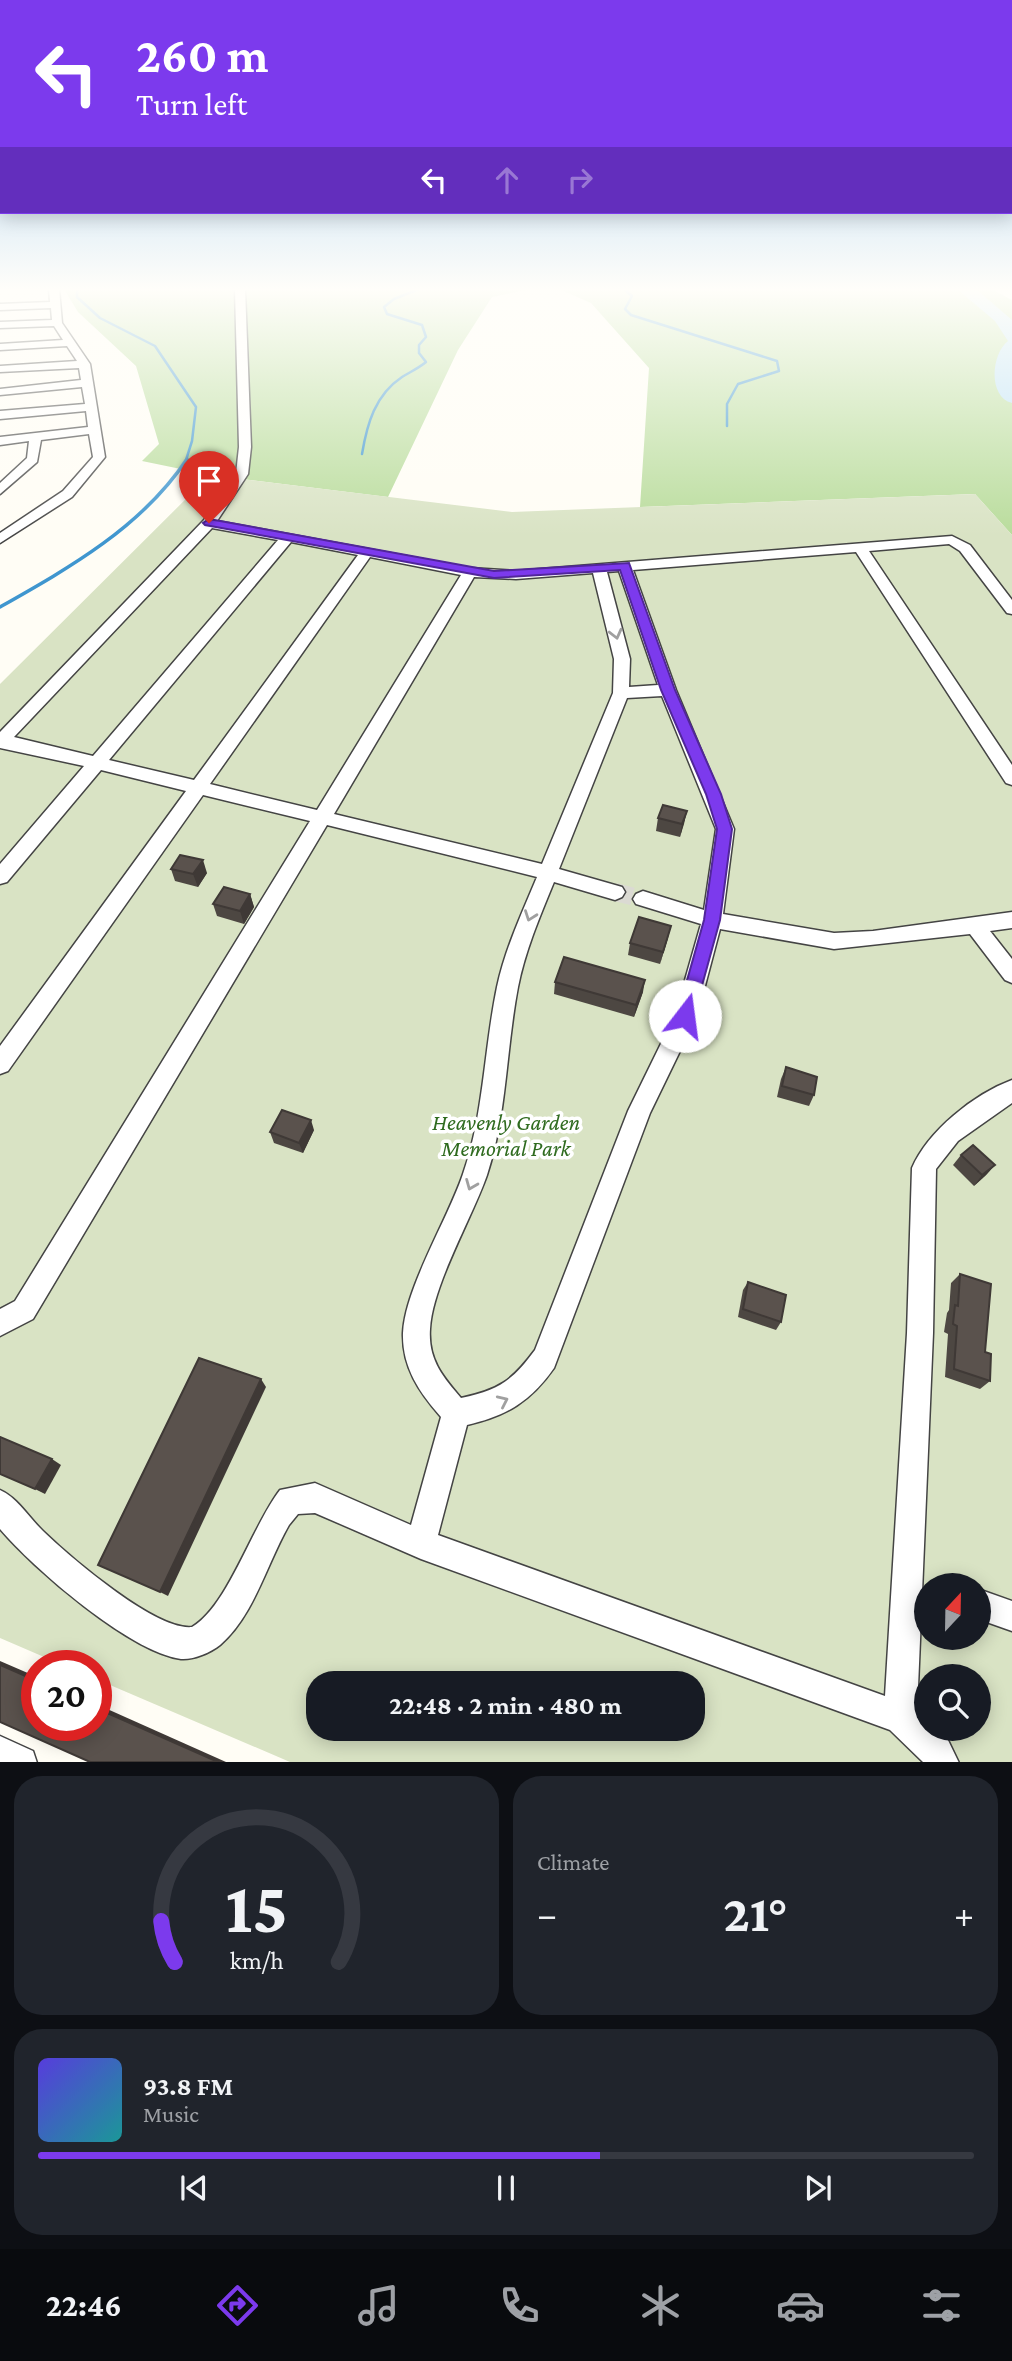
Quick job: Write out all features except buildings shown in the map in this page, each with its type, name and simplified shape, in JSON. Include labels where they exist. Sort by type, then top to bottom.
[{"type":"street","points":[[0,539],[47,509],[92,470],[99,457],[86,371]]},
{"type":"street","points":[[1,741],[209,523],[232,491],[245,461],[242,371]]},
{"type":"street","points":[[0,392],[88,383]]},
{"type":"street","points":[[0,415],[90,407]]},
{"type":"street","points":[[0,441],[95,430]]},
{"type":"street","points":[[0,490],[33,459],[35,439]]},
{"type":"street","points":[[209,523],[471,572],[516,575],[953,540],[965,548],[1012,610]]},
{"type":"street","points":[[0,877],[287,538]]},
{"type":"street","points":[[860,547],[1012,779]]},
{"type":"street","points":[[0,1064],[367,552]]},
{"type":"street","points":[[456,1413],[501,1404],[524,1389],[545,1359],[639,1111],[685,1016],[712,920],[725,829],[714,794],[668,690],[624,566]]},
{"type":"street","points":[[456,1413],[423,1376],[415,1335],[418,1313],[475,1174],[490,1114],[508,986],[546,872],[621,693],[622,659],[599,568]]},
{"type":"street","points":[[0,1323],[24,1310],[471,572]]},
{"type":"street","points":[[621,693],[668,690]]},
{"type":"street","points":[[1,741],[546,872],[615,892]]},
{"type":"street","points":[[643,899],[712,920],[834,941],[873,939],[1012,920]]},
{"type":"street","points":[[975,926],[1012,974]]},
{"type":"street","points":[[916,1573],[924,1168],[930,1152],[947,1136],[1012,1090]]},
{"type":"street","points":[[421,1544],[456,1413]]},
{"type":"street","points":[[0,1505],[15,1527],[44,1555],[142,1625],[177,1642],[197,1642],[214,1630],[230,1606],[274,1519],[290,1500],[315,1498],[421,1544],[900,1718],[933,1746],[943,1762]]},
{"type":"street","points":[[900,1718],[914,1599]]},
{"type":"street","points":[[991,1609],[1012,1616]]},
{"type":"street","points":[[0,1753],[21,1762]]},
{"type":"green space","points":[[138,371],[448,371],[388,497],[210,475],[142,461],[159,444]]},
{"type":"green space","points":[[649,371],[1012,371],[1012,535],[975,494],[640,507]]},
{"type":"green space","name":"Heavenly Garden Memorial Park","points":[[210,475],[512,512],[975,494],[1012,535],[1012,1762],[290,1762],[112,1686],[112,1650],[28,1650],[0,1638],[0,684]]},
{"type":"waterway","points":[[172,371],[196,407],[192,441],[186,460]]},
{"type":"waterway","points":[[362,454],[370,421],[379,401],[393,384],[412,371]]},
{"type":"waterway","points":[[727,426],[727,404],[738,384],[778,371]]},
{"type":"waterway","points":[[1005,371],[1006,391],[1012,397]]},
{"type":"waterway","points":[[0,607],[102,544],[148,505],[187,459]]},
{"type":"tunnel","points":[[615,892],[643,899]]},
{"type":"route","points":[[209,523],[471,572],[516,575],[624,566],[668,690],[714,794],[725,829],[712,920],[685,1016]]}]
